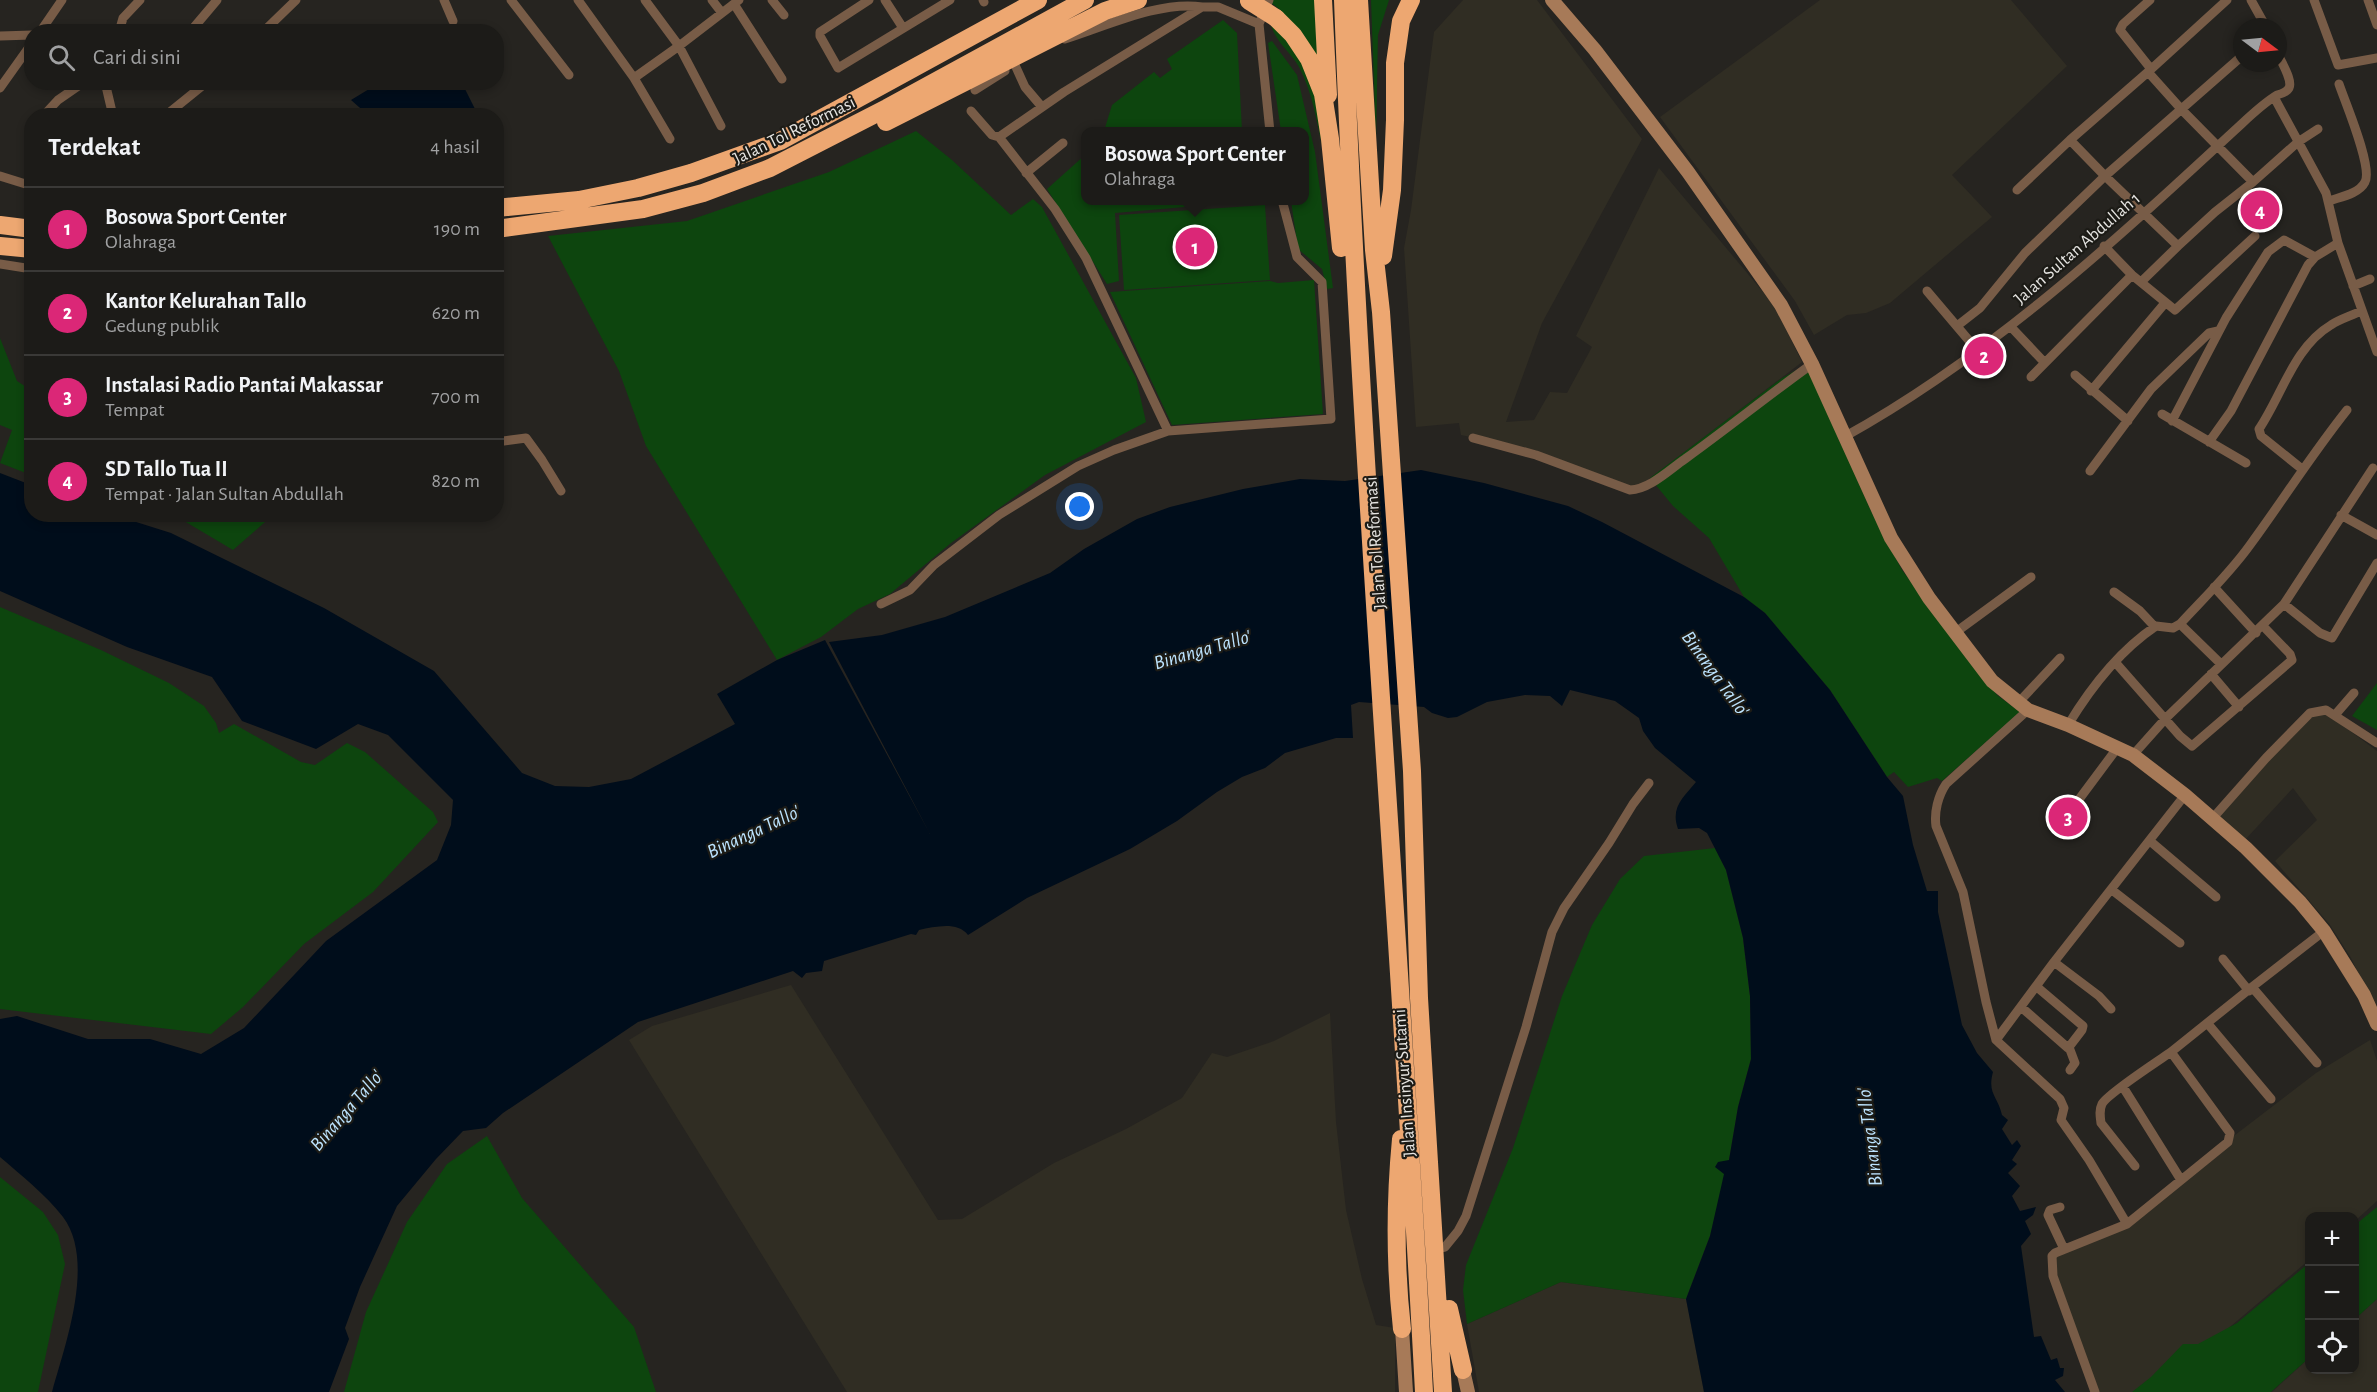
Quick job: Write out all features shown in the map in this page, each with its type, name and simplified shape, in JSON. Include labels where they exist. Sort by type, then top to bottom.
[{"type":"highway","points":[[780,141],[1015,0]]},
{"type":"highway","name":"Jalan Tol Reformasi","points":[[504,207],[579,200],[638,188],[691,173],[780,141],[1038,0]]},
{"type":"highway","name":"Jalan Tol Reformasi","points":[[504,227],[643,209],[703,193],[770,168],[887,108],[1085,0]]},
{"type":"highway","points":[[770,168],[856,137],[1105,11],[1137,0]]},
{"type":"highway","points":[[1323,0],[1330,139]]},
{"type":"highway","points":[[1342,0],[1358,354]]},
{"type":"highway","points":[[1359,0],[1374,250],[1381,312]]},
{"type":"highway","points":[[1381,312],[1383,250],[1392,190],[1395,63],[1401,21],[1411,0]]},
{"type":"highway","points":[[1247,1],[1268,21],[1293,36],[1309,59],[1323,94],[1348,307],[1358,354]]},
{"type":"highway","points":[[0,225],[24,228]]},
{"type":"highway","points":[[0,246],[24,248]]},
{"type":"highway","name":"Jalan Tol Reformasi","points":[[1381,312],[1412,771]]},
{"type":"highway","name":"Jalan Tol Reformasi","points":[[1358,354],[1386,775]]},
{"type":"highway","name":"Jalan Insinyur Sutami","points":[[1412,771],[1419,998],[1437,1256],[1443,1392]]},
{"type":"highway","name":"Jalan Insinyur Sutami","points":[[1386,775],[1407,1081],[1424,1392]]},
{"type":"highway","points":[[1402,1329],[1398,1289],[1397,1188],[1407,1081]]},
{"type":"highway","points":[[1437,1256],[1463,1370]]},
{"type":"street","points":[[46,24],[62,0]]},
{"type":"street","points":[[121,24],[123,18],[140,0]]},
{"type":"street","points":[[197,24],[217,0]]},
{"type":"street","points":[[271,24],[296,0]]},
{"type":"street","points":[[444,0],[453,21]]},
{"type":"street","points":[[511,0],[569,75]]},
{"type":"street","points":[[578,0],[634,78],[670,139]]},
{"type":"street","points":[[645,0],[679,46],[721,126]]},
{"type":"street","points":[[712,0],[722,13]]},
{"type":"street","points":[[772,0],[784,15]]},
{"type":"street","points":[[869,0],[820,32],[838,68],[950,0]]},
{"type":"street","points":[[885,0],[903,28]]},
{"type":"street","points":[[1269,0],[1270,127]]},
{"type":"street","points":[[1552,0],[1595,50],[1688,172],[1781,304],[1812,364],[1891,538],[1929,598],[1992,681],[2023,706],[2133,755],[2186,795],[2278,879],[2324,931],[2364,995],[2377,1024]]},
{"type":"street","points":[[2150,0],[2123,24],[2120,30],[2182,110],[2253,182]]},
{"type":"street","points":[[2017,190],[2228,0]]},
{"type":"street","points":[[2251,0],[2261,18]]},
{"type":"street","points":[[2314,0],[2338,65],[2377,58]]},
{"type":"street","points":[[2368,0],[2377,25]]},
{"type":"street","points":[[634,78],[736,2],[782,80]]},
{"type":"street","points":[[975,90],[1015,65],[1063,40],[1142,13],[1174,6],[1218,7],[1268,21]]},
{"type":"street","points":[[999,137],[1042,107],[1202,7]]},
{"type":"street","points":[[0,36],[24,35]]},
{"type":"street","points":[[0,88],[24,54]]},
{"type":"street","points":[[1957,326],[1980,308],[2025,253],[2105,176],[2233,64]]},
{"type":"street","points":[[1015,65],[1025,87],[1042,107]]},
{"type":"street","name":"Jalan Sultan Abdullah 1","points":[[1844,437],[1897,407],[2011,327],[2274,97],[2286,91],[2289,87],[2286,72]]},
{"type":"street","points":[[2329,201],[2357,191],[2367,179],[2363,151],[2339,84]]},
{"type":"street","points":[[51,108],[58,100],[75,90]]},
{"type":"street","points":[[107,90],[111,108]]},
{"type":"street","points":[[175,108],[197,90]]},
{"type":"street","points":[[2274,97],[2329,201],[2338,243],[2377,352]]},
{"type":"street","points":[[971,111],[992,135],[999,137],[1055,209],[1086,258],[1168,431]]},
{"type":"street","points":[[2141,282],[2215,212],[2298,142],[2318,129]]},
{"type":"street","points":[[2070,140],[2178,246]]},
{"type":"street","points":[[1026,173],[1063,143]]},
{"type":"street","points":[[0,176],[24,184]]},
{"type":"street","points":[[880,604],[910,590],[934,565],[999,515],[1062,476],[1114,450],[1168,431],[1331,419],[1322,282],[1297,257],[1283,205]]},
{"type":"street","points":[[2104,246],[2173,310],[2179,308],[2255,236]]},
{"type":"street","points":[[2172,421],[2218,331],[2270,250],[2284,240],[2315,257]]},
{"type":"street","points":[[2209,442],[2231,411],[2297,284],[2315,257],[2338,243]]},
{"type":"street","points":[[0,264],[24,268]]},
{"type":"street","points":[[2031,377],[2132,274]]},
{"type":"street","points":[[2353,286],[2370,279]]},
{"type":"street","points":[[1927,291],[1977,350]]},
{"type":"street","points":[[2091,391],[2165,303]]},
{"type":"street","points":[[2302,470],[2261,436],[2259,429],[2301,354],[2311,342],[2331,324],[2361,311]]},
{"type":"street","points":[[2011,327],[2044,362]]},
{"type":"street","points":[[2090,471],[2151,389],[2209,333],[2218,331]]},
{"type":"street","points":[[1473,438],[1536,455],[1630,490],[1636,490],[1653,482],[1704,446],[1812,364]]},
{"type":"street","points":[[2075,375],[2128,421]]},
{"type":"street","points":[[2114,592],[2140,611],[2155,627],[2173,628],[2180,624],[2250,546],[2347,410]]},
{"type":"street","points":[[2162,414],[2246,462]]},
{"type":"street","points":[[504,441],[526,438],[561,491]]},
{"type":"street","points":[[2133,755],[2166,718],[2221,664],[2260,630],[2284,604],[2373,468]]},
{"type":"street","points":[[2342,515],[2377,535]]},
{"type":"street","points":[[2284,604],[2320,633],[2332,638],[2377,563]]},
{"type":"street","points":[[1956,632],[2031,577]]},
{"type":"street","points":[[2115,662],[2192,746],[2293,659],[2214,587]]},
{"type":"street","points":[[2180,624],[2221,664]]},
{"type":"street","points":[[2068,725],[2085,698],[2115,662],[2155,627]]},
{"type":"street","points":[[2060,658],[2023,706],[1946,784],[1939,797],[1935,817],[1936,826],[1963,892],[1996,1040],[2060,1099],[2064,1108],[2061,1115],[2062,1121],[2089,1160],[2127,1224]]},
{"type":"street","points":[[2211,674],[2239,707]]},
{"type":"street","points":[[2335,715],[2354,693]]},
{"type":"street","points":[[2212,819],[2310,713],[2322,710],[2335,715],[2377,743]]},
{"type":"street","points":[[2080,798],[2118,747]]},
{"type":"street","points":[[1437,1256],[1453,1239],[1466,1216],[1526,1027],[1552,932],[1564,908],[1609,843],[1632,804],[1649,783]]},
{"type":"street","points":[[1996,1040],[2054,962],[2186,795]]},
{"type":"street","points":[[2151,841],[2216,897]]},
{"type":"street","points":[[2112,890],[2180,944]]},
{"type":"street","points":[[2135,1166],[2121,1151],[2100,1118],[2102,1103],[2208,1024],[2324,931]]},
{"type":"street","points":[[2223,959],[2317,1064]]},
{"type":"street","points":[[2054,962],[2111,1009]]},
{"type":"street","points":[[2037,987],[2083,1026],[2068,1048]]},
{"type":"street","points":[[2021,1007],[2068,1048],[2075,1064],[2070,1070]]},
{"type":"street","points":[[2208,1024],[2271,1099]]},
{"type":"street","points":[[2095,1392],[2053,1276],[2052,1256],[2127,1224],[2227,1143],[2230,1135],[2171,1052]]},
{"type":"street","points":[[2123,1087],[2181,1180]]},
{"type":"street","points":[[2061,1207],[2050,1210],[2048,1215],[2064,1249]]},
{"type":"street","points":[[1402,1329],[1406,1392]]},
{"type":"street","points":[[1463,1370],[1468,1392]]},
{"type":"shaded area","points":[[1463,0],[1537,0],[1642,139],[1542,323],[1506,422],[1534,420],[1550,392],[1567,393],[1592,347],[1576,336],[1659,168],[1774,305],[1802,362],[1644,483],[1632,487],[1522,448],[1461,435],[1459,423],[1416,427],[1404,248],[1434,32]]},
{"type":"shaded area","points":[[1820,0],[2011,0],[2067,66],[1952,175],[1992,217],[1890,303],[1866,313],[1847,315],[1814,335],[1795,301],[1660,117]]},
{"type":"shaded area","points":[[2316,709],[2326,713],[2377,751],[2377,1011],[2351,958],[2330,925],[2275,861],[2317,820],[2293,788],[2243,842],[2214,815]]},
{"type":"shaded area","points":[[791,985],[938,1220],[962,1219],[1054,1163],[1126,1129],[1182,1098],[1212,1053],[1227,1057],[1274,1041],[1330,1013],[1336,1122],[1346,1210],[1362,1279],[1376,1325],[1395,1328],[1395,1392],[847,1392],[629,1040],[652,1026]]},
{"type":"shaded area","points":[[2370,1040],[2377,1061],[2377,1201],[2359,1217],[2359,1212],[2305,1212],[2305,1263],[2153,1392],[2094,1392],[2049,1254],[2120,1223],[2316,1073]]},
{"type":"shaded area","points":[[1561,1282],[1686,1299],[1704,1392],[1479,1392],[1467,1324]]},
{"type":"shaded area","points":[[2377,1299],[2377,1392],[2272,1392],[2305,1362],[2305,1374],[2359,1374],[2359,1315]]},
{"type":"green space","points":[[1266,0],[1317,0],[1319,68],[1283,12]]},
{"type":"green space","points":[[1371,0],[1389,0],[1378,35],[1376,140]]},
{"type":"green space","points":[[1270,19],[1301,53],[1321,105],[1322,145],[1313,105],[1303,76],[1274,32]]},
{"type":"green space","points":[[1223,20],[1237,33],[1242,127],[1105,127],[1112,105],[1154,72],[1160,78],[1172,69],[1167,59]]},
{"type":"green space","points":[[1272,41],[1297,75],[1315,152],[1333,288],[1327,289],[1322,269],[1298,249],[1292,205],[1309,205],[1309,127],[1280,127],[1268,43]]},
{"type":"green space","points":[[916,131],[952,160],[1011,215],[1033,199],[1042,207],[1136,378],[1146,422],[1045,475],[951,543],[890,594],[858,609],[821,637],[777,660],[646,446],[619,371],[548,236],[687,221],[829,172]]},
{"type":"green space","points":[[1081,159],[1081,205],[1196,206],[1115,213],[1119,281],[1107,284],[1047,189]]},
{"type":"green space","points":[[1265,205],[1270,280],[1124,290],[1119,215]]},
{"type":"green space","points":[[1314,280],[1323,414],[1172,425],[1110,292],[1270,281],[1278,283]]},
{"type":"green space","points":[[0,338],[17,381],[24,386],[24,472],[0,463],[12,430],[0,425]]},
{"type":"green space","points":[[1802,367],[1809,372],[1871,511],[1902,570],[1997,695],[2020,712],[1942,781],[1937,778],[1908,787],[1894,772],[1887,777],[1830,690],[1765,613],[1744,597],[1709,538],[1673,506],[1650,478],[1782,378]]},
{"type":"green space","points":[[186,522],[265,522],[233,550]]},
{"type":"green space","points":[[0,607],[101,650],[169,683],[204,706],[216,723],[219,733],[234,724],[301,762],[315,765],[347,743],[365,752],[433,812],[438,822],[373,892],[304,944],[243,1007],[211,1034],[0,1009]]},
{"type":"green space","points":[[2377,683],[2377,730],[2352,716]]},
{"type":"green space","points":[[1715,848],[1726,870],[1743,938],[1750,996],[1751,1059],[1738,1107],[1729,1160],[1710,1236],[1686,1299],[1561,1282],[1467,1324],[1463,1290],[1466,1265],[1513,1148],[1562,996],[1592,925],[1620,879],[1644,856]]},
{"type":"green space","points":[[487,1136],[522,1198],[634,1327],[656,1392],[344,1392],[366,1312],[407,1222],[447,1164]]},
{"type":"green space","points":[[0,1177],[43,1212],[58,1235],[65,1264],[38,1392],[0,1392]]},
{"type":"green space","points":[[2377,1207],[2377,1299],[2359,1315],[2359,1266],[2359,1222]]},
{"type":"green space","points":[[2305,1266],[2305,1362],[2271,1392],[2132,1392],[2151,1377],[2183,1344],[2198,1344],[2237,1323]]},
{"type":"water","points":[[367,90],[466,90],[474,108],[360,108],[351,100]]},
{"type":"water","name":"Binanga Tallo'","points":[[1421,470],[1484,483],[1568,506],[1744,597],[1765,613],[1830,690],[1887,777],[1903,796],[1913,845],[1927,891],[1938,891],[1938,912],[1962,1025],[1977,1053],[1993,1072],[1992,1090],[2002,1115],[2008,1120],[2002,1129],[2012,1145],[2017,1140],[2021,1146],[2012,1160],[2017,1164],[2008,1173],[2020,1186],[2012,1196],[2020,1211],[2036,1207],[2033,1215],[2025,1221],[2031,1234],[2021,1246],[2034,1337],[2041,1336],[2051,1360],[2057,1358],[2060,1368],[2064,1368],[2063,1376],[2055,1380],[2065,1392],[1704,1392],[1686,1299],[1710,1236],[1724,1174],[1715,1167],[1718,1162],[1729,1160],[1738,1107],[1751,1059],[1750,996],[1743,938],[1726,870],[1707,833],[1699,828],[1678,829],[1677,808],[1696,782],[1655,748],[1643,731],[1639,718],[1615,701],[1570,690],[1562,706],[1550,696],[1525,695],[1487,702],[1457,717],[1448,718],[1432,713],[1424,707],[1359,702],[1351,705],[1353,738],[1336,738],[1285,753],[1265,768],[1242,777],[1217,792],[1177,821],[1130,849],[1027,898],[968,935],[952,926],[919,930],[916,935],[911,934],[824,961],[822,971],[806,973],[802,978],[793,971],[638,1022],[503,1113],[486,1128],[463,1131],[436,1159],[397,1206],[360,1287],[345,1328],[349,1339],[329,1392],[52,1392],[75,1303],[77,1256],[73,1235],[63,1217],[41,1193],[0,1157],[0,1019],[17,1016],[88,1039],[150,1039],[201,1054],[244,1028],[326,941],[437,860],[451,825],[453,800],[388,735],[358,724],[316,749],[242,721],[212,677],[127,647],[0,591],[0,473],[24,482],[24,522],[136,522],[171,533],[324,608],[434,671],[522,773],[555,786],[589,787],[631,779],[735,724],[717,694],[777,660],[825,640],[930,834],[829,642],[882,635],[945,617],[1050,573],[1084,549],[1137,519],[1170,507],[1243,489],[1300,479],[1345,481]]},
{"type":"place","name":"SD Tallo Tua II","points":[[2260,210]]},
{"type":"place","name":"Bosowa Sport Center","points":[[1195,247]]},
{"type":"place","name":"Kantor Kelurahan Tallo","points":[[1984,356]]},
{"type":"place","name":"Instalasi Radio Pantai Makassar","points":[[2068,817]]}]
